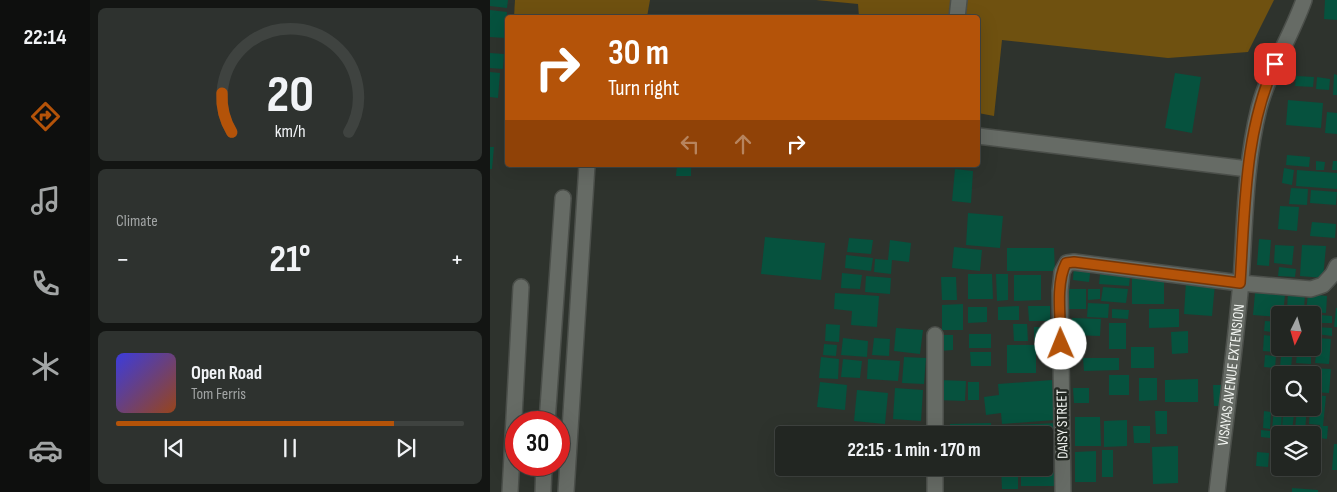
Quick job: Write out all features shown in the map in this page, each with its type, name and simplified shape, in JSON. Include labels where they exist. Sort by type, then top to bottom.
[{"type":"street","points":[[957,15],[959,0]]},
{"type":"street","name":"VISAYAS AVENUE EXTENSION","points":[[1217,492],[1240,283],[1248,169],[1256,123],[1268,80],[1304,0]]},
{"type":"street","points":[[980,136],[1248,169]]},
{"type":"street","points":[[566,492],[587,167]]},
{"type":"street","points":[[548,411],[564,198]]},
{"type":"street","name":"DAISY STREET","points":[[1063,492],[1060,291],[1062,272],[1066,263],[1074,262],[1240,283]]},
{"type":"street","points":[[1240,283],[1311,289],[1323,285],[1333,274],[1337,266]]},
{"type":"street","points":[[510,492],[521,287]]},
{"type":"street","points":[[555,315],[577,317]]},
{"type":"street","points":[[935,335],[935,426]]},
{"type":"street","points":[[542,492],[543,476]]},
{"type":"street","points":[[935,476],[935,492]]},
{"type":"shaded area","points":[[515,0],[650,0],[647,15],[514,15]]},
{"type":"shaded area","points":[[816,0],[1274,0],[1248,52],[1168,58],[1002,40],[994,116],[980,113],[980,15],[859,15],[858,4]]},
{"type":"building","points":[[490,0],[508,0],[507,8],[490,6]]},
{"type":"building","points":[[1325,0],[1337,0],[1337,20],[1324,19]]},
{"type":"building","points":[[490,10],[507,12],[505,15],[505,38],[490,37]]},
{"type":"building","points":[[490,53],[504,54],[503,69],[490,68]]},
{"type":"building","points":[[490,72],[500,73],[498,98],[490,97]]},
{"type":"building","points":[[1175,73],[1201,77],[1192,133],[1165,128]]},
{"type":"building","points":[[1334,74],[1337,75],[1337,95],[1333,95]]},
{"type":"building","points":[[1296,76],[1314,77],[1313,87],[1295,86]]},
{"type":"building","points":[[1317,77],[1330,79],[1329,90],[1316,89]]},
{"type":"building","points":[[1288,100],[1323,103],[1321,128],[1286,125]]},
{"type":"building","points":[[1327,112],[1337,113],[1337,134],[1325,133]]},
{"type":"building","points":[[490,147],[494,147],[492,169],[490,169]]},
{"type":"building","points":[[1287,155],[1310,157],[1309,167],[1286,165]]},
{"type":"building","points":[[1316,161],[1325,162],[1324,170],[1316,170]]},
{"type":"building","points":[[1333,161],[1337,161],[1337,170],[1332,170]]},
{"type":"building","points":[[677,167],[691,167],[691,176],[676,176]]},
{"type":"building","points":[[1284,168],[1294,170],[1292,185],[1282,183]]},
{"type":"building","points":[[955,169],[973,171],[971,203],[952,201]]},
{"type":"building","points":[[1297,170],[1337,173],[1337,189],[1296,186]]},
{"type":"building","points":[[1291,188],[1308,189],[1307,205],[1289,204]]},
{"type":"building","points":[[1311,190],[1337,192],[1336,205],[1310,203]]},
{"type":"building","points":[[1280,206],[1299,207],[1297,231],[1278,229]]},
{"type":"building","points":[[968,213],[1003,216],[1000,248],[966,245]]},
{"type":"building","points":[[1312,222],[1336,224],[1335,238],[1310,236]]},
{"type":"building","points":[[765,237],[825,243],[821,280],[761,274]]},
{"type":"building","points":[[849,238],[873,240],[871,254],[847,252]]},
{"type":"building","points":[[1259,239],[1271,240],[1269,266],[1257,265]]},
{"type":"building","points":[[890,240],[911,243],[909,262],[892,260],[891,274],[874,272],[875,259],[888,260]]},
{"type":"building","points":[[1275,245],[1294,246],[1292,265],[1274,263]]},
{"type":"building","points":[[1302,245],[1326,246],[1323,278],[1300,276]]},
{"type":"building","points":[[954,247],[982,250],[980,271],[952,268]]},
{"type":"building","points":[[1007,248],[1054,248],[1055,271],[1007,271]]},
{"type":"building","points":[[846,255],[873,258],[871,271],[845,268]]},
{"type":"building","points":[[1074,265],[1091,266],[1089,282],[1073,280]]},
{"type":"building","points":[[1279,267],[1296,269],[1295,277],[1278,276]]},
{"type":"building","points":[[842,273],[862,275],[860,289],[841,288]]},
{"type":"building","points":[[968,274],[992,274],[993,299],[968,299]]},
{"type":"building","points":[[996,274],[1008,274],[1008,300],[997,301]]},
{"type":"building","points":[[1100,274],[1130,276],[1129,286],[1099,284]]},
{"type":"building","points":[[1014,275],[1041,275],[1041,300],[1014,301]]},
{"type":"building","points":[[866,276],[891,278],[890,294],[865,292]]},
{"type":"building","points":[[941,277],[956,277],[957,300],[942,300]]},
{"type":"building","points":[[1164,277],[1164,304],[1132,304],[1132,278]]},
{"type":"building","points":[[1186,282],[1215,284],[1212,316],[1184,314]]},
{"type":"building","points":[[1103,287],[1128,289],[1126,303],[1101,301]]},
{"type":"building","points":[[1069,289],[1086,289],[1086,309],[1069,309]]},
{"type":"building","points":[[1088,289],[1100,289],[1100,299],[1088,300]]},
{"type":"building","points":[[1288,292],[1305,293],[1304,306],[1287,306]]},
{"type":"building","points":[[835,293],[879,296],[877,327],[851,325],[852,311],[834,309]]},
{"type":"building","points":[[1255,293],[1285,295],[1284,306],[1271,306],[1271,316],[1253,315]]},
{"type":"building","points":[[1308,294],[1327,296],[1326,313],[1321,313],[1321,306],[1307,306]]},
{"type":"building","points":[[1088,303],[1109,304],[1108,318],[1087,317]]},
{"type":"building","points":[[963,304],[963,330],[942,330],[942,305]]},
{"type":"building","points":[[1019,306],[1019,320],[998,320],[998,307]]},
{"type":"building","points":[[1028,306],[1050,306],[1050,321],[1029,321]]},
{"type":"building","points":[[968,307],[987,307],[987,322],[968,323]]},
{"type":"building","points":[[1336,308],[1337,327],[1334,327]]},
{"type":"building","points":[[1112,309],[1129,310],[1128,319],[1112,318]]},
{"type":"building","points":[[1149,309],[1179,309],[1179,327],[1149,328]]},
{"type":"building","points":[[1321,315],[1332,316],[1332,323],[1321,323]]},
{"type":"building","points":[[1072,318],[1101,319],[1100,336],[1071,335]]},
{"type":"building","points":[[1265,321],[1271,321],[1271,332],[1264,331]]},
{"type":"building","points":[[1109,323],[1126,323],[1126,349],[1109,349]]},
{"type":"building","points":[[826,324],[840,325],[839,342],[825,341]]},
{"type":"building","points":[[1013,324],[1027,324],[1028,341],[1014,341]]},
{"type":"building","points":[[1034,327],[1051,327],[1051,341],[1034,341]]},
{"type":"building","points":[[1321,327],[1332,328],[1332,336],[1321,335]]},
{"type":"building","points":[[896,328],[923,330],[920,354],[894,351]]},
{"type":"building","points":[[1188,331],[1188,353],[1172,354],[1171,332]]},
{"type":"building","points":[[969,334],[991,334],[991,348],[969,348]]},
{"type":"building","points":[[938,335],[953,335],[953,350],[939,351]]},
{"type":"building","points":[[1264,335],[1271,336],[1271,352],[1263,351]]},
{"type":"building","points":[[843,338],[868,341],[867,357],[841,355]]},
{"type":"building","points":[[874,338],[890,339],[889,356],[872,355]]},
{"type":"building","points":[[1321,338],[1331,339],[1329,364],[1315,363],[1316,356],[1321,356]]},
{"type":"building","points":[[824,344],[837,345],[836,356],[823,355]]},
{"type":"building","points":[[1007,345],[1036,345],[1036,373],[1007,373]]},
{"type":"building","points":[[1131,347],[1154,347],[1154,368],[1131,368]]},
{"type":"building","points":[[970,352],[991,352],[991,366],[971,366]]},
{"type":"building","points":[[1265,355],[1276,356],[1275,366],[1264,367]]},
{"type":"building","points":[[1281,356],[1292,357],[1291,366],[1280,366]]},
{"type":"building","points":[[1297,356],[1311,356],[1311,364],[1296,363]]},
{"type":"building","points":[[821,357],[839,359],[838,379],[819,378]]},
{"type":"building","points":[[904,357],[926,358],[924,384],[902,383]]},
{"type":"building","points":[[1083,358],[1119,358],[1119,370],[1084,371]]},
{"type":"building","points":[[843,359],[862,361],[860,378],[841,377]]},
{"type":"building","points":[[868,359],[900,361],[898,381],[867,379]]},
{"type":"building","points":[[1321,369],[1331,369],[1329,393],[1321,393]]},
{"type":"building","points":[[1109,375],[1129,375],[1129,395],[1109,395]]},
{"type":"building","points":[[1139,378],[1157,378],[1157,400],[1139,401]]},
{"type":"building","points":[[1198,379],[1198,402],[1165,402],[1165,380]]},
{"type":"building","points":[[938,380],[966,381],[965,401],[936,400]]},
{"type":"building","points":[[1052,380],[1055,420],[1002,424],[1001,413],[986,415],[984,397],[999,395],[998,384]]},
{"type":"building","points":[[820,382],[847,385],[845,410],[817,407]]},
{"type":"building","points":[[968,382],[979,382],[979,400],[968,400]]},
{"type":"building","points":[[1213,385],[1222,385],[1222,406],[1214,406]]},
{"type":"building","points":[[895,388],[923,390],[921,421],[893,419]]},
{"type":"building","points":[[1073,388],[1089,388],[1089,403],[1074,403]]},
{"type":"building","points":[[857,390],[888,393],[885,424],[854,421]]},
{"type":"building","points":[[1321,396],[1326,396],[1323,426],[1328,426],[1327,439],[1321,438],[1320,425],[1309,424],[1310,416],[1321,416]]},
{"type":"building","points":[[1155,411],[1167,411],[1167,434],[1156,434]]},
{"type":"building","points":[[1264,411],[1271,412],[1270,429],[1263,428]]},
{"type":"building","points":[[1273,416],[1282,416],[1281,426],[1272,426]]},
{"type":"building","points":[[1283,416],[1294,416],[1293,426],[1282,426]]},
{"type":"building","points":[[1296,416],[1306,416],[1305,426],[1295,426]]},
{"type":"building","points":[[1075,417],[1100,417],[1101,446],[1075,446]]},
{"type":"building","points":[[1127,420],[1127,446],[1104,447],[1104,421]]},
{"type":"building","points":[[991,423],[991,426],[950,426],[950,424]]},
{"type":"building","points":[[1056,423],[1057,445],[1053,445],[1053,426],[999,426]]},
{"type":"building","points":[[1133,426],[1150,426],[1150,443],[1134,443]]},
{"type":"building","points":[[1261,430],[1270,431],[1270,438],[1261,437]]},
{"type":"building","points":[[1334,444],[1337,444],[1337,470],[1332,470]]},
{"type":"building","points":[[1178,446],[1178,483],[1153,484],[1152,447]]},
{"type":"building","points":[[1102,450],[1113,450],[1113,477],[1102,477]]},
{"type":"building","points":[[1096,451],[1096,482],[1075,482],[1075,452]]},
{"type":"building","points":[[1257,452],[1269,453],[1268,467],[1256,466]]},
{"type":"building","points":[[1053,454],[1056,454],[1056,486],[1021,486],[1021,476],[1053,476]]},
{"type":"building","points":[[1001,476],[1018,476],[1018,489],[1002,489]]},
{"type":"building","points":[[1292,488],[1318,490],[1318,492],[1292,492]]},
{"type":"route","points":[[1061,344],[1060,291],[1062,272],[1066,263],[1074,262],[1240,283],[1248,169],[1260,108],[1275,64]]}]
